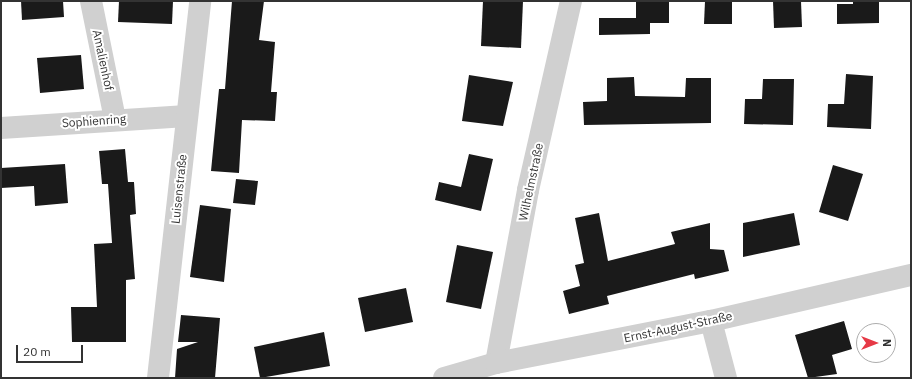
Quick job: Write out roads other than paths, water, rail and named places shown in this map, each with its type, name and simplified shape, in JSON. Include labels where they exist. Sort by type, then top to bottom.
[{"type":"street","name":"Amalienhof","points":[[91,1],[115,120]]},
{"type":"street","name":"Luisenstraße","points":[[158,378],[200,1]]},
{"type":"street","name":"Wilhelmstraße","points":[[496,364],[528,190],[571,1]]},
{"type":"street","name":"Sophienring","points":[[1,128],[187,116]]},
{"type":"street","name":"Ernst-August-Straße","points":[[444,378],[496,364],[712,321],[911,275]]},
{"type":"street","points":[[712,321],[726,378]]}]
